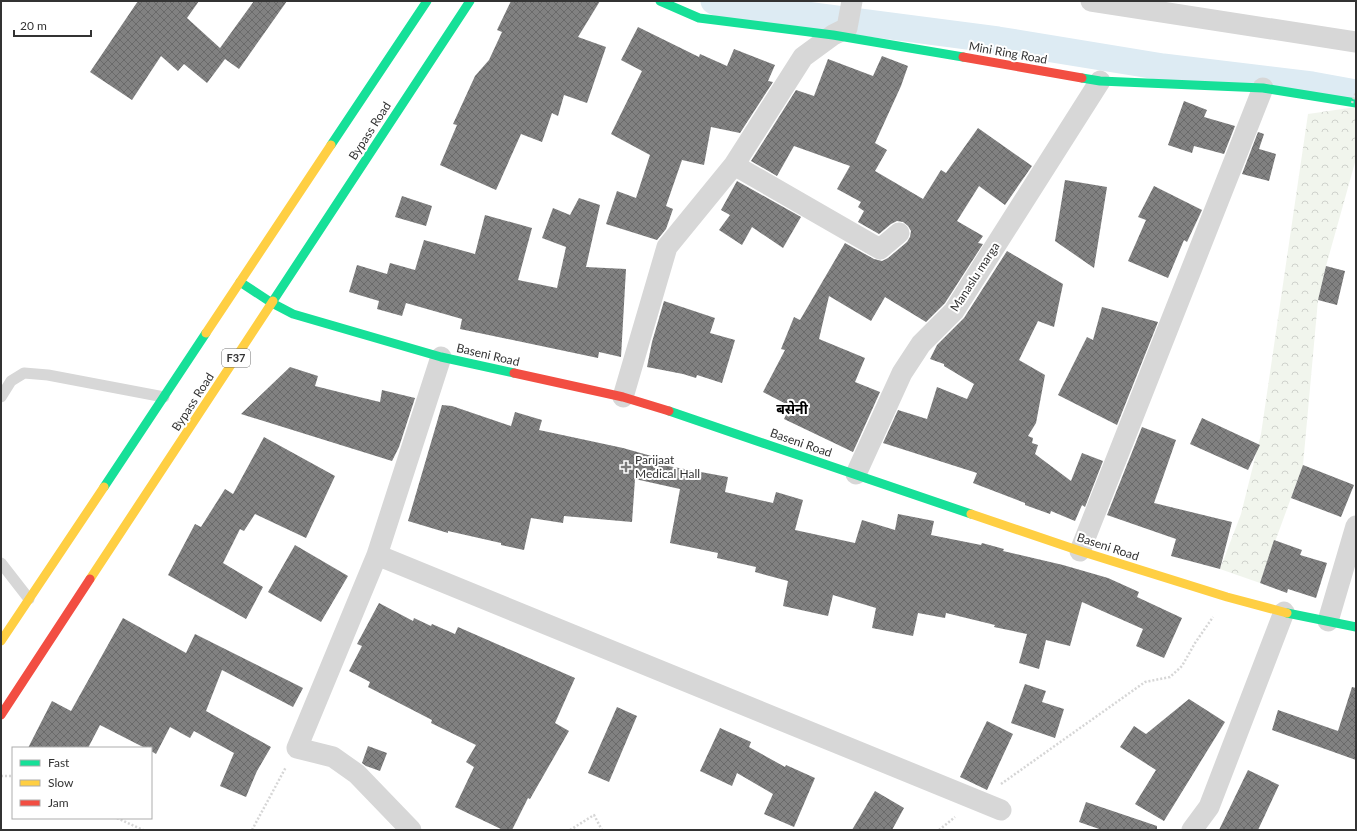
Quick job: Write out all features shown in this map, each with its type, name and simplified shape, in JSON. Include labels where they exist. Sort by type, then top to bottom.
[{"type":"main road","name":"Bypass Road","points":[[1,641],[427,1]]},
{"type":"main road","name":"Bypass Road","points":[[1,715],[470,1]]},
{"type":"main road","name":"Mini Ring Road","points":[[660,1],[699,18],[840,31],[1100,81],[1263,88],[1354,103]]},
{"type":"main road","name":"Baseni Road","points":[[240,282],[272,303],[293,314],[441,357],[623,397],[702,422],[1080,551],[1227,597],[1284,612],[1356,627]]},
{"type":"street","points":[[623,397],[667,246],[734,164],[803,57],[840,31],[852,1]]},
{"type":"street","points":[[1091,1],[1356,42]]},
{"type":"street","name":"Manaslu marga","points":[[856,474],[902,373],[921,344],[954,311],[1100,81]]},
{"type":"street","points":[[1080,551],[1263,88]]},
{"type":"street","points":[[734,164],[880,249],[899,233]]},
{"type":"street","points":[[411,830],[357,774],[333,757],[297,748],[377,555],[441,357]]},
{"type":"street","points":[[1328,621],[1356,526]]},
{"type":"street","points":[[377,555],[1001,810]]},
{"type":"street","points":[[1192,830],[1209,807],[1284,612]]},
{"type":"lane","points":[[1,397],[11,381],[24,373],[48,375],[164,397]]},
{"type":"lane","points":[[1,564],[30,598]]},
{"type":"path","points":[[1354,103],[1356,92]]},
{"type":"path","points":[[939,830],[977,801],[1145,682],[1170,677],[1182,666],[1195,643],[1227,597]]},
{"type":"path","points":[[252,830],[297,748]]},
{"type":"path","points":[[1,776],[12,776]]},
{"type":"path","points":[[570,830],[594,815],[602,830]]},
{"type":"path","points":[[119,819],[143,830]]},
{"type":"green space","points":[[1356,107],[1356,159],[1318,300],[1303,465],[1260,583],[1220,569],[1241,514],[1261,434],[1308,114]]},
{"type":"building","points":[[138,1],[199,1],[187,18],[220,48],[254,1],[287,1],[239,69],[225,59],[207,83],[184,64],[178,71],[161,56],[132,100],[90,72]]},
{"type":"building","points":[[511,1],[600,1],[578,37],[606,47],[587,103],[564,95],[558,116],[552,113],[542,142],[521,134],[496,190],[440,165],[457,125],[453,124],[475,76],[489,60],[502,32],[497,30]]},
{"type":"building","points":[[638,27],[699,57],[700,54],[727,66],[734,49],[775,65],[768,81],[773,82],[740,133],[711,127],[704,165],[682,160],[666,206],[673,209],[666,229],[657,240],[606,224],[617,191],[636,198],[650,155],[611,134],[642,71],[621,60]]},
{"type":"building","points":[[882,56],[908,66],[901,86],[875,143],[887,150],[875,171],[923,199],[941,170],[946,173],[978,128],[1032,166],[1005,205],[979,186],[957,221],[983,236],[978,243],[983,244],[945,303],[926,322],[885,297],[871,321],[829,296],[819,339],[865,358],[855,382],[880,392],[853,452],[784,419],[790,406],[763,392],[785,350],[781,349],[794,317],[800,320],[845,243],[874,259],[882,261],[888,258],[907,242],[911,231],[903,222],[897,221],[879,234],[858,222],[864,211],[858,207],[861,202],[837,189],[850,166],[794,146],[777,176],[751,161],[796,90],[814,96],[828,59],[873,76]]},
{"type":"building","points":[[1184,101],[1207,110],[1204,117],[1235,126],[1224,154],[1194,146],[1192,153],[1168,145]]},
{"type":"building","points":[[1258,132],[1264,134],[1259,149],[1276,154],[1269,181],[1242,174]]},
{"type":"building","points":[[1065,180],[1107,187],[1094,268],[1055,241]]},
{"type":"building","points":[[737,181],[801,217],[783,248],[752,227],[742,245],[719,230],[730,215],[721,210]]},
{"type":"building","points":[[1154,186],[1202,210],[1187,242],[1184,240],[1168,278],[1128,261],[1146,220],[1138,217]]},
{"type":"building","points":[[402,196],[432,206],[426,226],[395,217]]},
{"type":"building","points":[[579,198],[600,205],[586,267],[626,269],[621,357],[599,352],[598,358],[460,329],[462,319],[406,303],[402,316],[377,309],[379,301],[349,292],[357,265],[387,274],[390,263],[415,270],[424,240],[475,254],[485,215],[532,228],[518,280],[557,288],[566,247],[542,238],[553,208],[570,215]]},
{"type":"building","points":[[1007,251],[1063,284],[1054,327],[1038,321],[1019,360],[1045,375],[1036,423],[1028,436],[1033,438],[1032,443],[1038,445],[1035,454],[1071,481],[1082,453],[1103,461],[1085,507],[1082,505],[1075,521],[1051,511],[1050,514],[1025,505],[1025,503],[973,483],[977,473],[883,443],[898,410],[927,419],[937,387],[967,399],[974,384],[944,366],[944,364],[930,359],[937,345],[964,318]]},
{"type":"building","points":[[1326,266],[1345,271],[1337,305],[1318,300]]},
{"type":"building","points":[[664,301],[715,318],[710,333],[735,340],[722,383],[697,375],[696,378],[647,367],[652,342]]},
{"type":"building","points":[[1102,307],[1158,322],[1117,425],[1058,395],[1087,337],[1093,340]]},
{"type":"building","points":[[290,367],[318,376],[315,386],[355,396],[380,402],[382,390],[415,398],[399,447],[392,461],[241,414]]},
{"type":"building","points":[[442,405],[452,406],[511,426],[515,412],[542,420],[539,430],[623,448],[669,461],[668,466],[728,477],[725,492],[773,503],[776,492],[803,500],[795,530],[855,543],[862,520],[895,530],[898,514],[934,521],[931,535],[981,545],[982,543],[1004,549],[1003,551],[1063,565],[1108,578],[1139,592],[1137,597],[1182,618],[1164,658],[1136,646],[1143,629],[1082,602],[1070,646],[1046,640],[1039,669],[1019,663],[1027,634],[994,627],[995,625],[946,613],[945,618],[918,613],[913,636],[872,628],[876,608],[833,595],[828,616],[783,606],[788,581],[755,572],[756,567],[717,558],[718,553],[670,543],[680,489],[635,479],[632,522],[564,516],[563,523],[531,518],[524,550],[501,545],[501,543],[448,531],[448,533],[408,521]]},
{"type":"building","points":[[1202,418],[1260,445],[1248,470],[1190,444]]},
{"type":"building","points":[[1142,427],[1176,440],[1154,503],[1232,522],[1220,569],[1171,556],[1176,539],[1107,515]]},
{"type":"building","points":[[264,437],[335,476],[306,538],[255,514],[244,531],[240,529],[223,563],[263,587],[246,619],[168,575],[195,524],[201,527],[225,489],[233,494]]},
{"type":"building","points":[[1303,465],[1354,485],[1341,517],[1291,498]]},
{"type":"building","points":[[1274,540],[1302,550],[1300,555],[1327,563],[1316,598],[1288,589],[1287,593],[1260,583]]},
{"type":"building","points":[[295,545],[348,576],[321,622],[268,592]]},
{"type":"building","points":[[379,603],[413,621],[414,618],[431,626],[432,624],[455,634],[458,627],[575,678],[555,723],[569,731],[530,799],[528,798],[512,830],[503,830],[455,807],[474,767],[466,762],[476,745],[431,723],[432,720],[368,687],[370,682],[349,671],[362,646],[357,644]]},
{"type":"building","points":[[123,618],[186,653],[195,634],[303,688],[293,707],[222,670],[206,711],[271,747],[257,771],[246,797],[220,786],[234,753],[194,731],[190,738],[170,727],[156,754],[152,752],[152,747],[143,747],[100,725],[89,747],[29,747],[52,701],[71,711]]},
{"type":"building","points":[[1025,684],[1046,691],[1042,702],[1064,709],[1055,738],[1011,723]]},
{"type":"building","points":[[1352,687],[1356,688],[1356,760],[1272,730],[1278,710],[1338,731]]},
{"type":"building","points":[[1189,699],[1225,722],[1164,821],[1135,804],[1156,770],[1120,747],[1134,726],[1146,734]]},
{"type":"building","points":[[617,707],[637,716],[609,782],[588,773]]},
{"type":"building","points":[[987,721],[1013,734],[987,790],[960,777]]},
{"type":"building","points":[[720,728],[751,742],[749,747],[785,767],[786,765],[815,778],[794,827],[764,814],[773,794],[737,773],[732,786],[700,771]]},
{"type":"building","points":[[368,746],[387,753],[380,771],[362,763]]},
{"type":"building","points":[[1248,770],[1279,785],[1258,830],[1219,830]]},
{"type":"building","points":[[875,791],[904,808],[892,830],[852,830]]},
{"type":"building","points":[[1086,802],[1157,826],[1157,830],[1102,830],[1079,822]]},
{"type":"waterway","points":[[714,1],[722,4],[998,40],[1163,67],[1312,85],[1356,93]]},
{"type":"traffic: fast","points":[[331,145],[427,1]]},
{"type":"traffic: fast","points":[[273,301],[470,1]]},
{"type":"traffic: fast","points":[[660,1],[699,18],[833,35],[963,57]]},
{"type":"traffic: fast","points":[[1082,78],[1100,81],[1263,88],[1356,103]]},
{"type":"traffic: fast","points":[[240,282],[272,303],[293,314],[441,357],[514,373]]},
{"type":"traffic: fast","points":[[104,487],[206,333]]},
{"type":"traffic: fast","points":[[669,411],[971,514]]},
{"type":"traffic: fast","points":[[1287,613],[1356,627]]},
{"type":"traffic: slow","points":[[206,333],[331,145]]},
{"type":"traffic: slow","points":[[90,579],[273,301]]},
{"type":"traffic: slow","points":[[1,641],[104,487]]},
{"type":"traffic: slow","points":[[971,514],[1080,551],[1227,597],[1287,613]]},
{"type":"traffic: jam","points":[[963,57],[1082,78]]},
{"type":"traffic: jam","points":[[514,373],[623,397],[669,411]]},
{"type":"traffic: jam","points":[[1,715],[90,579]]},
{"type":"place","name":"Parijaat Medical Hall","points":[[626,467]]},
{"type":"district","name":"बसेनी","points":[[792,409]]}]
